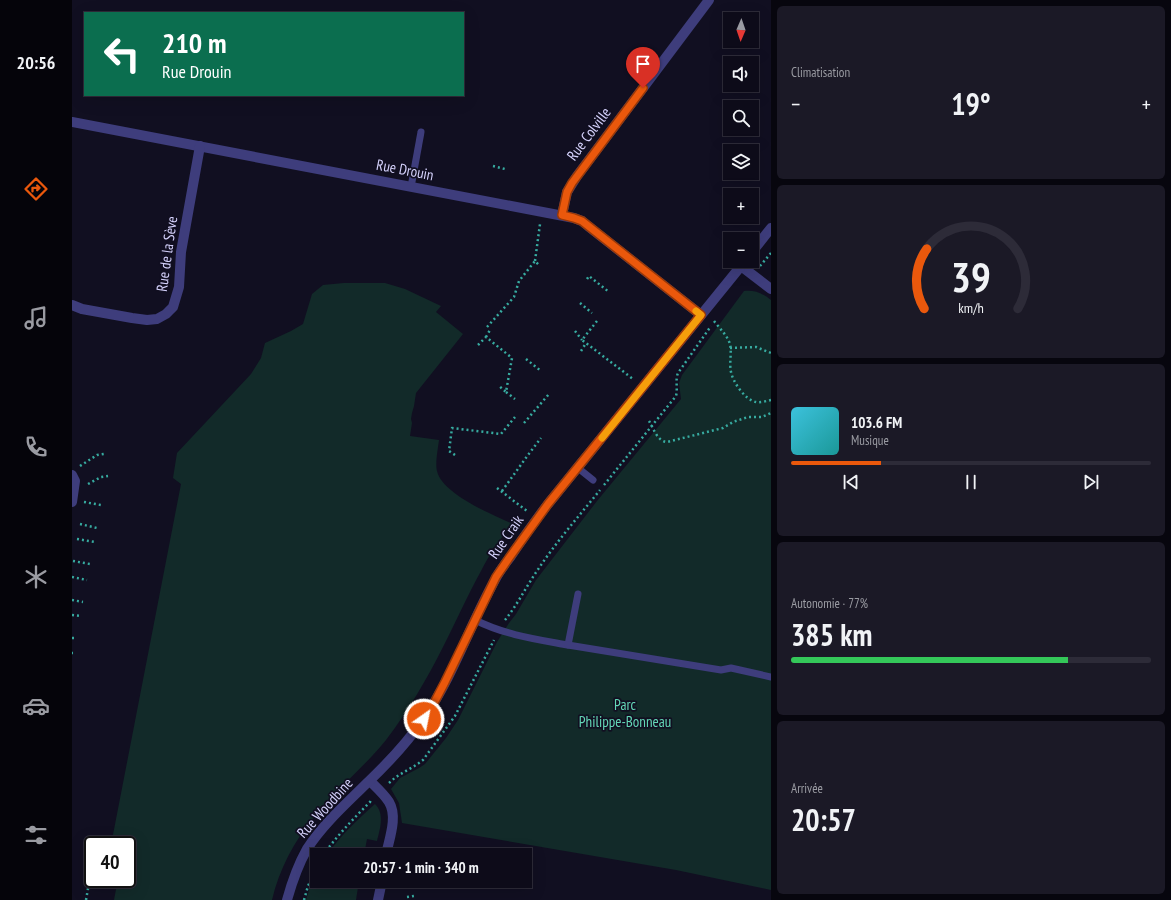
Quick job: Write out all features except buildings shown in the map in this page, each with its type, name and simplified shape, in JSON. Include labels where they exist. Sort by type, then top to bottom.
[{"type":"street","name":"Rue Colville","points":[[562,215],[567,192],[577,176],[709,0]]},
{"type":"street","name":"Rue Drouin","points":[[72,122],[574,218],[582,221],[701,315]]},
{"type":"street","name":"Rue de la Sève","points":[[72,305],[82,309],[147,320],[162,317],[172,307],[179,287],[181,252],[200,146]]},
{"type":"street","points":[[759,243],[771,228]]},
{"type":"street","name":"Rue Craik","points":[[370,781],[416,730],[432,707],[496,577],[537,518],[740,268]]},
{"type":"street","points":[[747,268],[771,289]]},
{"type":"street","points":[[72,502],[75,472]]},
{"type":"street","points":[[370,781],[389,802],[392,810],[392,829],[388,848]]},
{"type":"street","name":"Rue Woodbine","points":[[287,900],[294,878],[307,850],[335,815],[370,781]]},
{"type":"street","points":[[378,900],[381,888]]},
{"type":"lane","points":[[411,187],[422,132]]},
{"type":"lane","points":[[578,468],[593,480]]},
{"type":"lane","points":[[568,645],[578,594]]},
{"type":"lane","points":[[475,620],[490,627],[512,634],[568,645],[721,670],[731,668],[771,677]]},
{"type":"path","points":[[493,166],[505,169]]},
{"type":"path","points":[[487,327],[514,297],[519,280],[535,261],[540,223]]},
{"type":"path","points":[[763,263],[771,253]]},
{"type":"path","points":[[535,261],[539,265]]},
{"type":"path","points":[[587,279],[589,276],[609,292]]},
{"type":"path","points":[[580,303],[592,313]]},
{"type":"path","points":[[582,340],[597,321]]},
{"type":"path","points":[[714,322],[724,332],[728,340],[730,348],[731,372],[734,382],[738,388],[749,399],[756,402],[771,400]]},
{"type":"path","points":[[478,345],[486,337],[490,330]]},
{"type":"path","points":[[575,331],[582,340],[633,379]]},
{"type":"path","points":[[505,620],[514,609],[551,551],[676,396],[676,378],[678,373],[704,335]]},
{"type":"path","points":[[486,337],[512,358],[506,392]]},
{"type":"path","points":[[581,351],[586,343]]},
{"type":"path","points":[[730,348],[756,347],[771,353]]},
{"type":"path","points":[[526,359],[541,371]]},
{"type":"path","points":[[498,385],[515,399]]},
{"type":"path","points":[[524,423],[549,394]]},
{"type":"path","points":[[649,421],[659,439],[666,442],[723,428],[733,422],[748,417],[762,417],[771,413]]},
{"type":"path","points":[[455,455],[450,451],[452,428],[501,434],[516,417]]},
{"type":"path","points":[[502,491],[541,438]]},
{"type":"path","points":[[75,472],[97,455],[104,454]]},
{"type":"path","points":[[88,484],[101,477],[108,476]]},
{"type":"path","points":[[497,488],[537,518]]},
{"type":"path","points":[[84,502],[102,505]]},
{"type":"path","points":[[80,524],[97,528]]},
{"type":"path","points":[[77,539],[95,542]]},
{"type":"path","points":[[73,561],[90,564]]},
{"type":"path","points":[[72,577],[87,580]]},
{"type":"path","points":[[72,600],[83,602]]},
{"type":"path","points":[[72,614],[80,616]]},
{"type":"path","points":[[388,785],[395,777],[423,760],[446,729],[455,716],[494,640]]},
{"type":"path","name":"Rue Woodbine","points":[[329,848],[370,802],[371,797]]},
{"type":"path","points":[[304,900],[310,882]]},
{"type":"path","points":[[86,900],[88,888]]},
{"type":"path","points":[[407,897],[414,896]]},
{"type":"green space","points":[[344,283],[385,283],[405,289],[441,306],[436,312],[463,334],[416,393],[411,419],[412,423],[410,436],[439,440],[436,468],[441,480],[448,488],[469,503],[513,524],[484,565],[424,683],[394,729],[377,750],[331,797],[300,836],[283,867],[272,900],[114,900],[116,888],[136,888],[136,836],[113,836],[181,484],[173,478],[177,453],[251,374],[261,358],[265,343],[303,324],[312,294],[323,285]]},
{"type":"green space","name":"Parc Philippe-Bonneau","points":[[744,291],[758,292],[771,300],[771,890],[676,870],[402,823],[399,803],[391,789],[400,778],[425,764],[446,738],[458,720],[497,642],[536,580],[597,501],[681,399],[679,383],[682,375]]},
{"type":"green space","points":[[375,804],[378,808],[381,822],[377,841],[367,839],[365,848],[332,848],[338,841]]},
{"type":"green space","points":[[310,888],[358,888],[356,900],[306,900]]},
{"type":"slow traffic","points":[[602,438],[701,315],[696,311]]},
{"type":"route","points":[[424,719],[445,682],[496,577],[509,558],[548,504],[701,315],[582,221],[562,215],[567,192],[572,183],[643,88]]}]
